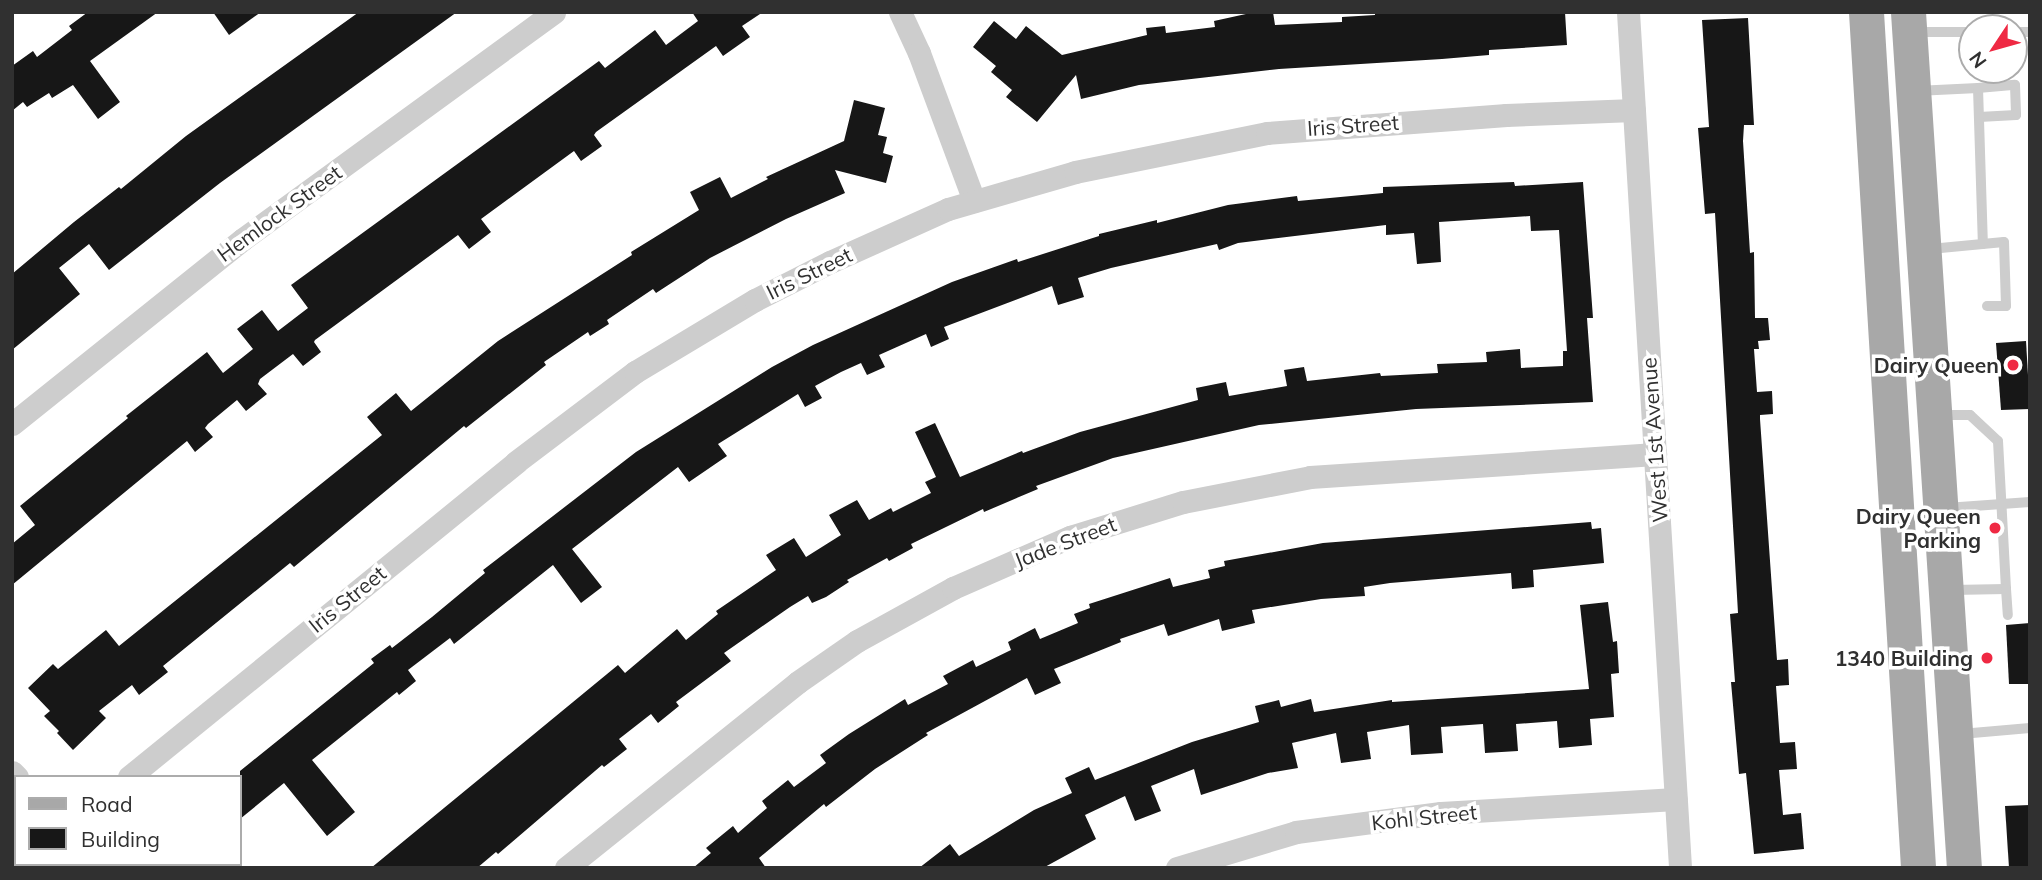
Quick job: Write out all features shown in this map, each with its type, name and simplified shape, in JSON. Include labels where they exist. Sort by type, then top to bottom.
[{"type":"main road","points":[[1866,12],[1919,868]]},
{"type":"main road","points":[[1908,22],[1964,868]]},
{"type":"street","name":"Hemlock Street","points":[[12,424],[243,239],[554,12]]},
{"type":"street","points":[[900,12],[919,53],[974,201]]},
{"type":"street","name":"West 1st Avenue","points":[[1628,12],[1680,868]]},
{"type":"street","name":"Iris Street","points":[[131,775],[516,462],[635,372],[755,300],[830,262],[948,209],[1075,172],[1267,133],[1506,115],[1634,110]]},
{"type":"street","name":"Jade Street","points":[[566,868],[798,682],[857,641],[953,588],[1070,537],[1183,502],[1310,477],[1655,453]]},
{"type":"street","name":"Kohl Street","points":[[1177,868],[1296,832],[1441,813],[1676,799]]},
{"type":"lane","points":[[1908,22],[1958,30]]},
{"type":"lane","points":[[1913,91],[2015,85],[2016,115],[1979,117]]},
{"type":"lane","points":[[1978,88],[1983,244]]},
{"type":"lane","points":[[1923,249],[2004,242],[2006,306],[1987,306]]},
{"type":"lane","points":[[1934,414],[1970,415],[1997,441],[2008,615]]},
{"type":"lane","points":[[1940,509],[2030,502]]},
{"type":"lane","points":[[1945,591],[2006,589]]},
{"type":"lane","points":[[1955,734],[2030,728]]},
{"type":"building","points":[[88,12],[158,12],[90,61],[120,102],[98,119],[73,85],[52,98],[49,93],[27,107],[23,102],[12,111],[12,66],[33,51],[37,57],[72,30],[69,26]]},
{"type":"building","points":[[213,12],[261,12],[229,35]]},
{"type":"building","points":[[359,12],[457,12],[220,183],[109,270],[89,244],[59,268],[80,294],[12,350],[12,274],[74,222],[119,187],[121,189],[186,136]]},
{"type":"building","points":[[692,12],[763,12],[742,26],[750,37],[723,56],[716,46],[596,132],[594,135],[602,146],[581,161],[574,151],[481,219],[491,232],[469,249],[458,235],[315,340],[321,352],[303,366],[293,354],[260,379],[258,384],[267,394],[246,411],[237,400],[208,424],[205,428],[213,437],[195,452],[187,441],[12,585],[12,544],[35,525],[20,506],[128,418],[126,416],[207,352],[223,373],[253,349],[237,329],[262,310],[278,331],[308,308],[291,285],[599,61],[605,68],[655,30],[666,45],[698,21]]},
{"type":"building","points":[[1255,12],[1273,12],[1275,25],[1342,22],[1342,17],[1375,15],[1375,12],[1565,12],[1567,45],[1489,50],[1489,55],[1442,59],[1279,69],[1139,85],[1081,99],[1076,75],[1037,122],[1006,97],[1012,90],[991,72],[996,66],[973,47],[994,21],[1016,39],[1026,26],[1062,55],[1147,35],[1146,28],[1165,26],[1166,33],[1215,27],[1214,21]]},
{"type":"building","points":[[1748,18],[1754,125],[1744,125],[1743,141],[1750,253],[1754,252],[1755,318],[1768,318],[1770,340],[1758,341],[1759,349],[1754,349],[1757,392],[1772,391],[1773,414],[1760,415],[1760,419],[1777,660],[1788,659],[1789,685],[1776,686],[1780,743],[1795,742],[1797,769],[1779,770],[1783,815],[1801,813],[1804,849],[1754,854],[1746,773],[1739,774],[1731,682],[1735,682],[1730,614],[1738,613],[1715,213],[1705,214],[1698,128],[1709,127],[1702,20]]},
{"type":"building","points":[[854,100],[885,108],[878,135],[887,137],[883,153],[893,156],[886,183],[835,170],[845,193],[786,219],[710,258],[656,293],[653,289],[607,320],[609,324],[590,336],[588,332],[544,362],[546,365],[466,428],[464,426],[294,567],[290,563],[163,666],[168,672],[139,695],[132,685],[99,711],[106,718],[73,750],[57,733],[59,731],[44,716],[50,711],[28,688],[53,664],[58,669],[106,630],[119,646],[382,435],[367,417],[396,393],[411,411],[498,341],[699,210],[690,192],[720,177],[731,198],[768,179],[766,177],[844,141]]},
{"type":"building","points":[[1514,182],[1515,186],[1583,182],[1593,318],[1587,318],[1593,402],[1416,409],[1259,425],[1113,458],[1036,486],[1038,489],[984,512],[983,509],[911,544],[913,548],[889,561],[887,558],[847,580],[849,582],[826,597],[812,603],[808,596],[790,607],[724,653],[731,661],[676,702],[679,706],[658,723],[651,714],[619,739],[627,749],[604,767],[602,765],[498,854],[496,852],[477,868],[371,868],[618,665],[625,673],[677,629],[686,640],[718,614],[716,611],[776,570],[766,555],[794,538],[806,557],[841,535],[829,515],[857,500],[869,520],[891,508],[893,512],[931,493],[925,482],[936,477],[915,432],[935,423],[960,477],[1022,451],[1023,453],[1080,432],[1198,400],[1196,388],[1226,382],[1229,396],[1287,386],[1284,370],[1304,367],[1307,381],[1380,373],[1381,376],[1438,373],[1437,364],[1487,362],[1486,352],[1520,349],[1521,368],[1563,366],[1563,351],[1567,351],[1559,230],[1531,231],[1530,216],[1439,222],[1441,262],[1417,264],[1414,233],[1386,235],[1386,225],[1238,243],[1219,250],[1217,244],[1078,278],[1084,297],[1058,305],[1052,286],[944,327],[949,339],[931,347],[926,334],[879,355],[885,367],[867,375],[861,363],[815,386],[822,398],[805,407],[798,394],[718,444],[727,456],[689,482],[678,467],[572,549],[602,587],[581,603],[553,565],[454,644],[450,638],[408,670],[416,681],[399,695],[397,692],[312,760],[355,812],[327,836],[284,783],[242,817],[240,771],[374,663],[371,659],[390,645],[392,648],[432,617],[485,573],[483,570],[636,452],[772,367],[813,345],[952,282],[1099,234],[1228,205],[1297,196],[1298,201],[1383,193],[1383,187]]},
{"type":"building","name":"Dairy Queen","points":[[2026,341],[2030,409],[2001,410],[1996,343]]},
{"type":"building","points":[[1591,522],[1592,529],[1601,528],[1604,563],[1533,570],[1534,587],[1512,589],[1511,573],[1390,583],[1364,587],[1365,596],[1321,599],[1252,610],[1255,623],[1222,631],[1219,619],[1168,636],[1164,624],[1120,639],[1121,642],[1054,669],[1061,683],[1035,695],[1027,678],[926,733],[928,735],[875,769],[826,807],[824,804],[759,858],[766,868],[693,868],[711,853],[706,848],[733,826],[738,833],[767,808],[762,801],[788,780],[794,787],[826,763],[820,755],[849,734],[905,699],[908,705],[948,684],[943,676],[973,660],[976,667],[1011,650],[1008,642],[1035,628],[1040,639],[1078,623],[1074,614],[1090,608],[1089,604],[1170,578],[1173,587],[1210,578],[1208,570],[1225,566],[1224,561],[1323,543]]},
{"type":"building","points":[[1608,602],[1613,642],[1617,641],[1619,673],[1611,674],[1614,717],[1590,719],[1592,745],[1559,748],[1557,721],[1516,724],[1518,751],[1485,753],[1483,724],[1441,727],[1443,753],[1411,755],[1409,725],[1367,732],[1371,759],[1341,763],[1336,733],[1292,743],[1298,768],[1268,773],[1201,795],[1194,769],[1151,786],[1161,811],[1135,821],[1125,796],[1085,815],[1096,839],[1043,868],[919,868],[950,844],[959,856],[1034,810],[1072,793],[1065,778],[1089,767],[1095,780],[1192,742],[1259,722],[1255,706],[1279,700],[1281,707],[1311,699],[1314,712],[1392,700],[1589,689],[1580,605]]},
{"type":"building","points":[[2030,623],[2030,684],[2009,684],[2006,625]]},
{"type":"building","points":[[2030,805],[2030,868],[2009,868],[2005,806]]},
{"type":"place","name":"Dairy Queen","points":[[2013,365]]},
{"type":"place","name":"Dairy Queen Parking","points":[[1995,528]]},
{"type":"place","name":"1340 Building","points":[[1987,658]]}]
